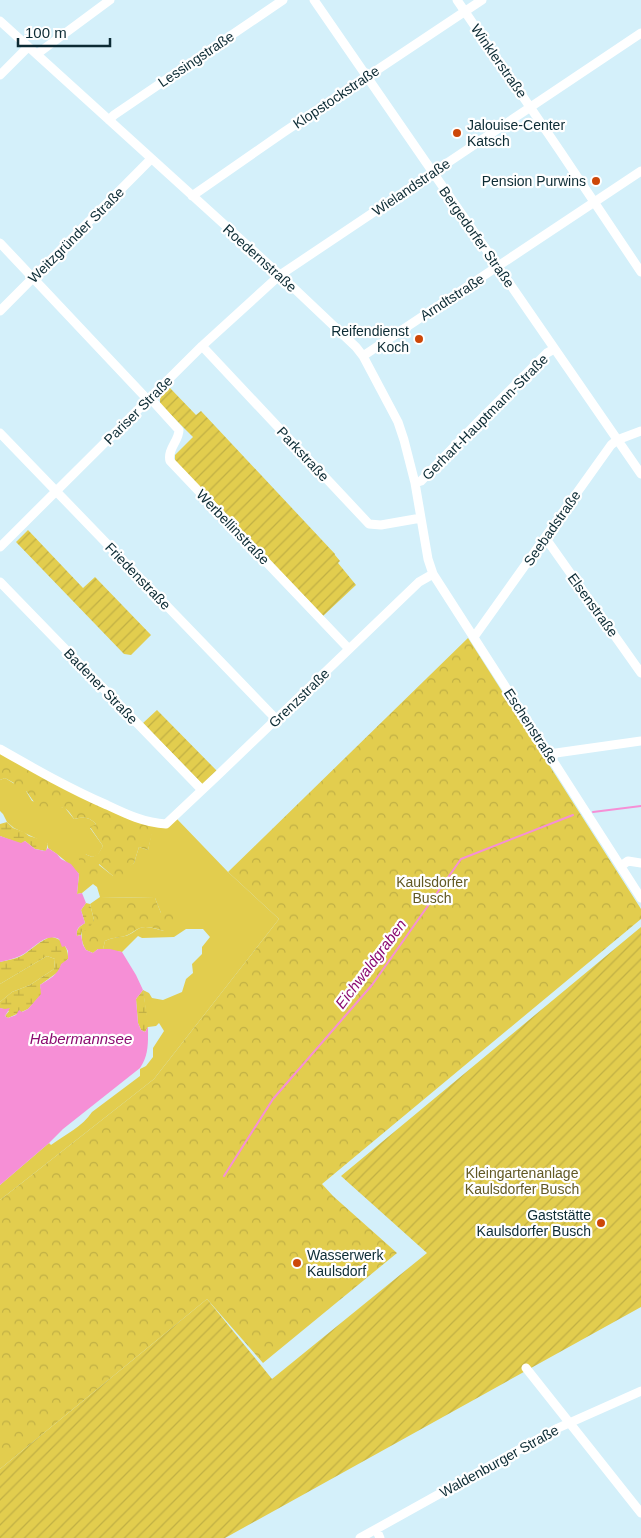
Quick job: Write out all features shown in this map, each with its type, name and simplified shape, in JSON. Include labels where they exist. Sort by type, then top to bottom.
[{"type":"street","points":[[37,54],[110,0]]},
{"type":"street","name":"Lessingstraße","points":[[109,120],[283,0]]},
{"type":"street","name":"Bergedorfer Straße","points":[[314,0],[641,474]]},
{"type":"street","name":"Winklerstraße","points":[[457,0],[641,272]]},
{"type":"street","name":"Klopstockstraße","points":[[192,196],[284,132],[482,0]]},
{"type":"street","name":"Roedernstraße","points":[[0,21],[280,275],[356,347],[398,422],[415,483],[427,552]]},
{"type":"street","name":"Wielandstraße","points":[[280,275],[641,33]]},
{"type":"street","points":[[0,75],[28,47]]},
{"type":"street","name":"Weitzgründer Straße","points":[[0,311],[151,159]]},
{"type":"street","name":"Arndtstraße","points":[[362,356],[641,171]]},
{"type":"street","name":"Werbellinstraße","points":[[0,243],[179,430],[179,436],[170,452],[170,461],[349,649]]},
{"type":"street","name":"Pariser Straße","points":[[0,547],[202,346],[280,275]]},
{"type":"street","name":"Parkstraße","points":[[202,346],[369,524],[381,525],[421,518]]},
{"type":"street","name":"Gerhart-Hauptmann-Straße","points":[[415,483],[421,481],[554,348]]},
{"type":"street","points":[[617,440],[641,432]]},
{"type":"street","name":"Friedenstraße","points":[[0,433],[276,720]]},
{"type":"street","name":"Seebadstraße","points":[[474,637],[617,440]]},
{"type":"street","name":"Elsenstraße","points":[[544,540],[549,544],[641,673]]},
{"type":"street","name":"Eschenstraße","points":[[427,552],[433,574],[641,898]]},
{"type":"street","name":"Grenzstraße","points":[[0,749],[82,794],[119,811],[145,821],[166,824],[419,582],[433,574]]},
{"type":"street","name":"Badener Straße","points":[[0,582],[202,790]]},
{"type":"street","points":[[552,758],[553,754],[556,753],[641,741]]},
{"type":"street","points":[[621,866],[628,861],[641,863]]},
{"type":"street","points":[[526,1368],[641,1513]]},
{"type":"street","name":"Waldenburger Straße","points":[[360,1538],[558,1428],[641,1391]]},
{"type":"street","points":[[376,1529],[380,1538]]},
{"type":"green space","points":[[170,388],[196,415],[201,411],[340,561],[338,563],[356,585],[323,616],[175,461],[175,455],[193,437],[160,404],[160,397]]},
{"type":"green space","points":[[28,530],[83,588],[95,577],[151,635],[131,655],[124,654],[16,542]]},
{"type":"green space","name":"Kaulsdorfer Busch","points":[[468,638],[641,909],[641,919],[322,1184],[397,1253],[263,1363],[207,1299],[0,1469],[0,1200],[154,1079],[279,919],[228,872]]},
{"type":"green space","points":[[157,710],[218,772],[203,785],[143,723]]},
{"type":"green space","points":[[0,753],[153,826],[148,850],[139,847],[134,863],[128,868],[124,878],[113,876],[99,864],[97,875],[86,876],[78,857],[85,854],[92,857],[98,854],[103,846],[90,827],[96,824],[86,818],[74,819],[63,808],[48,809],[40,807],[26,791],[17,792],[12,788],[14,783],[5,778],[0,780]]},
{"type":"green space","points":[[5,778],[26,791],[32,801],[65,808],[74,819],[86,818],[96,824],[90,828],[103,846],[98,855],[92,857],[85,854],[113,876],[134,863],[139,847],[148,850],[153,826],[177,819],[228,872],[279,919],[154,1079],[0,1200],[0,1185],[49,1143],[51,1145],[84,1122],[92,1112],[140,1076],[140,1069],[146,1066],[153,1057],[153,1048],[164,1031],[159,1023],[156,1026],[148,1027],[143,990],[149,993],[152,998],[163,1000],[182,992],[186,979],[193,973],[192,964],[202,954],[202,947],[210,937],[203,929],[186,929],[174,937],[142,938],[138,936],[122,952],[103,949],[105,941],[131,934],[143,927],[164,931],[161,913],[155,898],[100,897],[97,887],[93,884],[82,893],[77,894],[79,874],[48,848],[48,844],[14,828],[7,822],[0,811],[0,780]]},
{"type":"green space","points":[[7,822],[13,828],[29,836],[43,840],[48,844],[46,851],[35,849],[25,841],[21,844],[0,836],[0,824]]},
{"type":"green space","points":[[100,897],[155,898],[161,913],[175,912],[177,922],[164,927],[164,931],[143,927],[125,936],[113,938],[105,941],[103,949],[98,949],[93,953],[85,948],[82,941],[82,931],[94,920],[90,904]]},
{"type":"green space","points":[[86,903],[90,904],[94,920],[89,929],[82,931],[81,935],[77,936],[78,928],[85,923],[81,910]]},
{"type":"green space","name":"Kleingartenanlage Kaulsdorfer Busch","points":[[641,927],[641,1307],[225,1538],[0,1538],[0,1469],[207,1299],[272,1379],[427,1253],[341,1176]]},
{"type":"green space","points":[[50,937],[58,939],[64,944],[68,959],[58,972],[40,985],[42,994],[28,1009],[8,1018],[5,1016],[9,1011],[0,1008],[0,1002],[12,992],[30,985],[54,969],[55,959],[47,956],[0,984],[0,962],[21,956]]},
{"type":"green space","points":[[47,956],[55,959],[54,969],[30,985],[12,992],[0,1002],[0,984]]},
{"type":"green space","points":[[143,990],[148,1022],[145,1032],[141,1030],[138,1023],[136,999]]},
{"type":"water","name":"Habermannsee","points":[[0,836],[21,843],[25,841],[35,849],[45,851],[48,848],[61,859],[71,864],[79,874],[77,894],[82,893],[86,903],[81,910],[85,923],[78,928],[77,936],[81,935],[86,950],[93,953],[98,949],[122,952],[143,990],[136,999],[138,1023],[141,1030],[145,1032],[148,1027],[148,1043],[140,1068],[63,1129],[0,1185],[0,1008],[10,1008],[5,1016],[8,1018],[16,1015],[19,1010],[22,1012],[28,1009],[41,994],[40,985],[53,976],[61,964],[68,959],[68,951],[65,946],[62,947],[59,939],[48,938],[38,943],[25,954],[0,962]]},
{"type":"waterway","name":"Eichwaldgraben","points":[[593,812],[641,806]]},
{"type":"waterway","name":"Eichwaldgraben","points":[[224,1176],[273,1099],[372,985],[461,859],[573,815]]},
{"type":"place","name":"Jalouise-Center Katsch","points":[[457,133]]},
{"type":"place","name":"Pension Purwins","points":[[596,181]]},
{"type":"place","name":"Reifendienst Koch","points":[[419,339]]},
{"type":"place","name":"Gaststätte Kaulsdorfer Busch","points":[[601,1223]]},
{"type":"place","name":"Wasserwerk Kaulsdorf","points":[[297,1263]]}]
